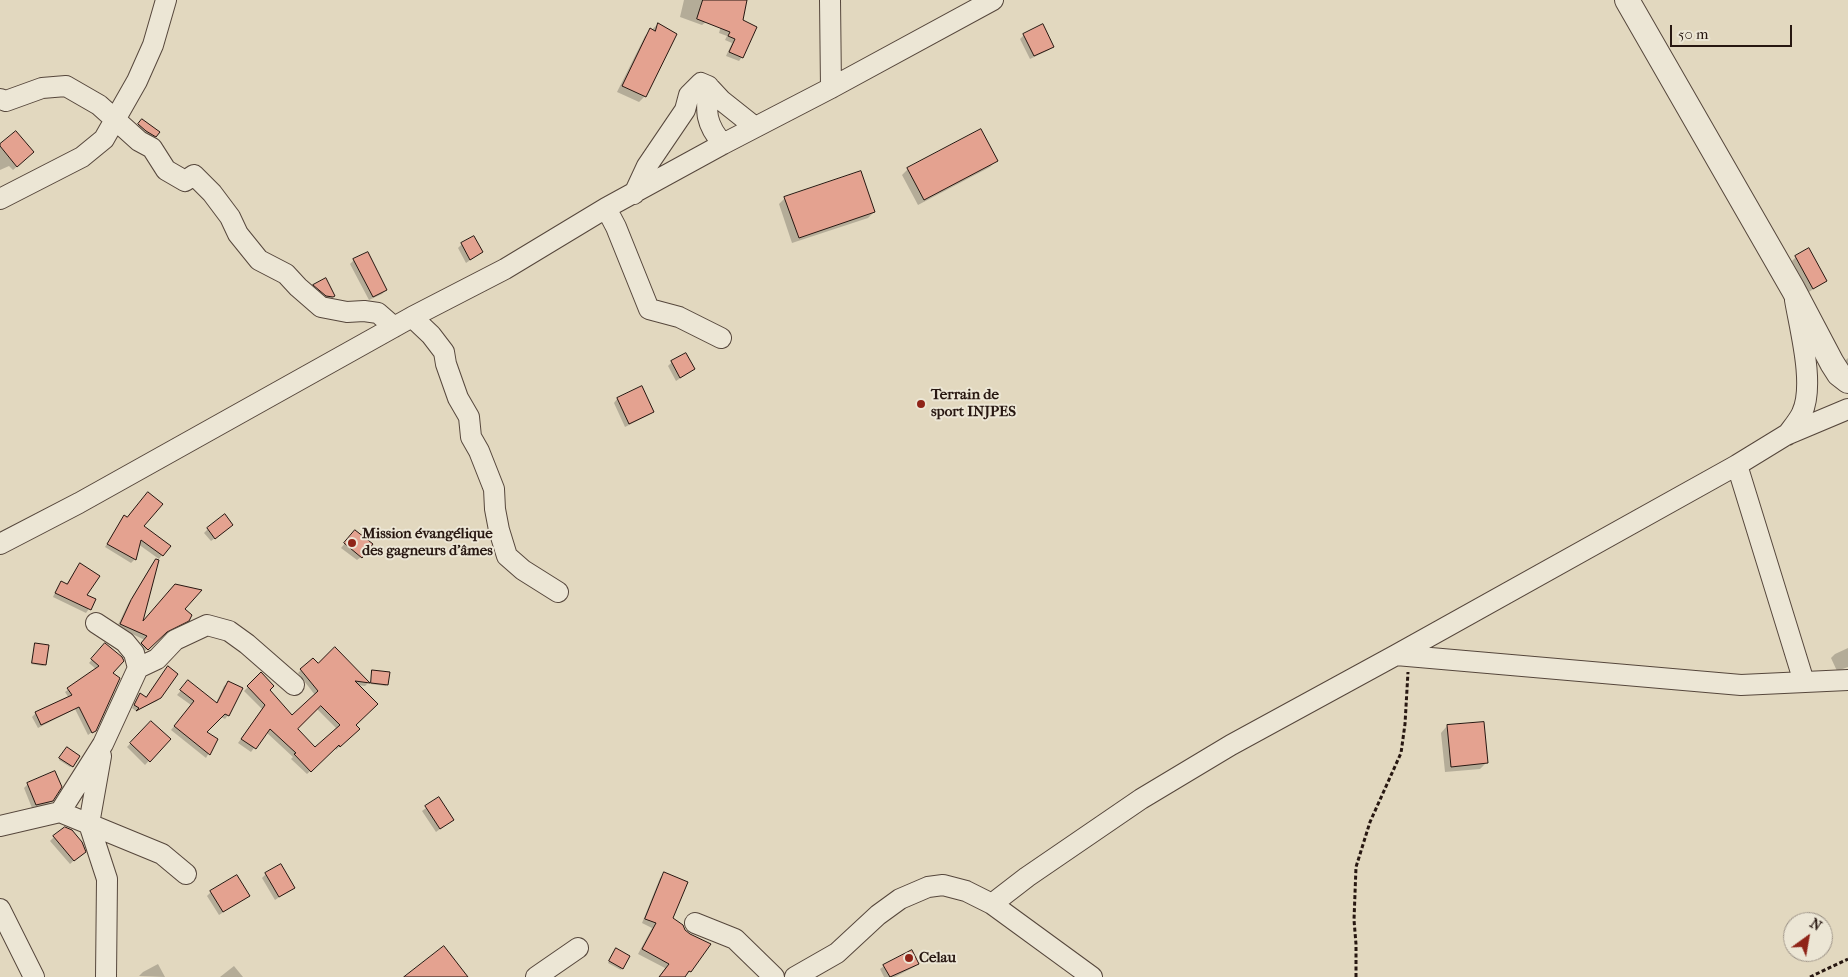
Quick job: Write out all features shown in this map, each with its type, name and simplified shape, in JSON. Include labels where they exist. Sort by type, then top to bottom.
[{"type":"street","points":[[0,199],[82,157],[104,139],[137,81],[153,45],[166,0]]},
{"type":"street","points":[[830,0],[831,88]]},
{"type":"street","points":[[0,544],[412,317],[505,268],[606,208],[993,0]]},
{"type":"street","points":[[1627,0],[1792,289],[1832,363],[1839,374],[1848,381]]},
{"type":"street","points":[[634,194],[647,166],[685,110],[689,95],[701,83],[708,86],[721,100],[754,127]]},
{"type":"street","points":[[0,99],[6,101],[42,88],[66,86],[99,105],[139,141],[152,148],[166,170],[185,181],[194,174],[212,193],[230,217],[238,234],[259,260],[286,274],[321,307],[347,312],[364,311],[378,313],[394,327]]},
{"type":"street","points":[[708,86],[708,122],[712,132],[723,144]]},
{"type":"street","points":[[606,208],[616,227],[649,309],[679,317],[722,338]]},
{"type":"street","points":[[1786,436],[1803,412],[1807,387],[1805,358],[1792,289]]},
{"type":"street","points":[[412,317],[431,335],[444,352],[446,364],[458,398],[469,417],[471,437],[479,451],[494,489],[496,516],[507,556],[523,570],[558,592]]},
{"type":"street","points":[[992,904],[1027,877],[1141,799],[1231,745],[1402,656],[1786,436],[1848,410]]},
{"type":"street","points":[[1736,465],[1804,682]]},
{"type":"street","points":[[60,812],[104,744],[138,668],[134,653],[125,642],[96,623]]},
{"type":"street","points":[[138,668],[156,659],[175,640],[208,625],[229,631],[247,644],[294,685]]},
{"type":"street","points":[[1402,656],[1741,685],[1848,680]]},
{"type":"street","points":[[104,744],[89,824],[107,879],[106,977]]},
{"type":"street","points":[[0,826],[60,812],[162,854],[186,874]]},
{"type":"street","points":[[795,977],[837,953],[878,915],[900,899],[928,887],[943,886],[966,891],[992,904],[1092,977]]},
{"type":"street","points":[[0,909],[34,977]]},
{"type":"street","points":[[695,923],[735,939],[774,977]]},
{"type":"street","points":[[536,977],[578,948]]},
{"type":"street","points":[[1060,954],[1065,977]]},
{"type":"path","points":[[1356,977],[1354,920],[1356,867],[1370,822],[1401,753],[1405,724],[1402,656]]},
{"type":"path","points":[[1810,977],[1848,959]]},
{"type":"building","points":[[703,0],[747,0],[743,20],[757,27],[743,58],[729,52],[735,39],[728,36],[730,32],[697,19]]},
{"type":"building","points":[[658,23],[677,34],[646,97],[622,86],[650,28],[655,31]]},
{"type":"building","points":[[1043,24],[1054,47],[1034,56],[1023,34]]},
{"type":"building","points":[[142,119],[160,132],[156,137],[138,124]]},
{"type":"building","points":[[981,129],[998,161],[924,200],[907,168]]},
{"type":"building","points":[[16,131],[34,152],[17,167],[0,146]]},
{"type":"building","points":[[861,171],[875,212],[799,238],[784,197]]},
{"type":"building","points":[[474,236],[483,252],[470,260],[461,243]]},
{"type":"building","points":[[1809,248],[1827,281],[1813,289],[1795,256]]},
{"type":"building","points":[[368,252],[387,290],[373,297],[353,259]]},
{"type":"building","points":[[326,278],[335,296],[333,297],[326,296],[313,285]]},
{"type":"building","points":[[686,353],[695,369],[680,378],[671,361]]},
{"type":"building","points":[[642,386],[654,412],[629,424],[617,398]]},
{"type":"building","points":[[148,492],[163,504],[144,526],[171,546],[163,556],[141,540],[136,560],[107,544],[124,515],[127,517]]},
{"type":"building","points":[[225,514],[233,525],[215,539],[207,528]]},
{"type":"building","points":[[355,530],[373,544],[362,558],[344,543]]},
{"type":"building","points":[[156,559],[159,560],[143,621],[175,584],[202,590],[185,609],[192,615],[189,621],[167,632],[148,650],[141,643],[147,636],[120,624],[131,600]]},
{"type":"building","points":[[80,563],[100,576],[87,595],[96,599],[91,610],[55,593],[61,581],[67,584]]},
{"type":"building","points":[[35,643],[49,645],[46,665],[32,663]]},
{"type":"building","points":[[105,643],[122,657],[124,661],[113,673],[120,678],[96,731],[92,733],[79,707],[41,725],[35,712],[72,695],[67,688],[99,666],[91,659]]},
{"type":"building","points":[[335,647],[370,683],[355,681],[378,704],[356,725],[360,729],[340,747],[339,745],[311,772],[294,754],[296,753],[270,729],[256,749],[241,739],[265,705],[247,686],[261,672],[274,686],[270,690],[292,715],[318,691],[300,669],[313,658],[318,663]],"holes":[[[321,706],[340,725],[315,747],[298,729]]]},
{"type":"building","points":[[168,666],[178,674],[161,698],[136,711],[139,708],[134,705],[140,693],[146,697]]},
{"type":"building","points":[[372,670],[390,672],[388,685],[371,683]]},
{"type":"building","points":[[188,680],[217,703],[228,681],[243,688],[229,716],[225,714],[207,732],[218,739],[210,755],[174,726],[194,701],[180,690]]},
{"type":"building","points":[[151,721],[171,739],[150,762],[130,743]]},
{"type":"building","points":[[1484,722],[1488,763],[1451,767],[1447,725]]},
{"type":"building","points":[[67,747],[80,756],[73,767],[59,758]]},
{"type":"building","points":[[55,771],[62,787],[53,801],[36,805],[27,783]]},
{"type":"building","points":[[439,797],[454,820],[440,829],[425,806]]},
{"type":"building","points":[[65,827],[72,830],[82,842],[86,852],[74,861],[53,836]]},
{"type":"building","points":[[281,864],[295,888],[279,897],[265,873]]},
{"type":"building","points":[[664,872],[688,882],[673,918],[683,925],[690,934],[711,944],[691,972],[689,971],[685,977],[659,977],[669,964],[642,949],[656,923],[645,919]]},
{"type":"building","points":[[237,875],[250,896],[223,912],[210,891]]},
{"type":"building","points":[[444,946],[468,977],[404,977]]},
{"type":"building","points":[[616,948],[630,956],[623,969],[609,961]]},
{"type":"building","points":[[912,950],[919,964],[890,977],[883,965]]},
{"type":"place","name":"Terrain de sport INJPES","points":[[921,404]]},
{"type":"place","name":"Mission évangélique des gagneurs d'âmes","points":[[352,543]]},
{"type":"place","name":"Celau","points":[[909,958]]}]
